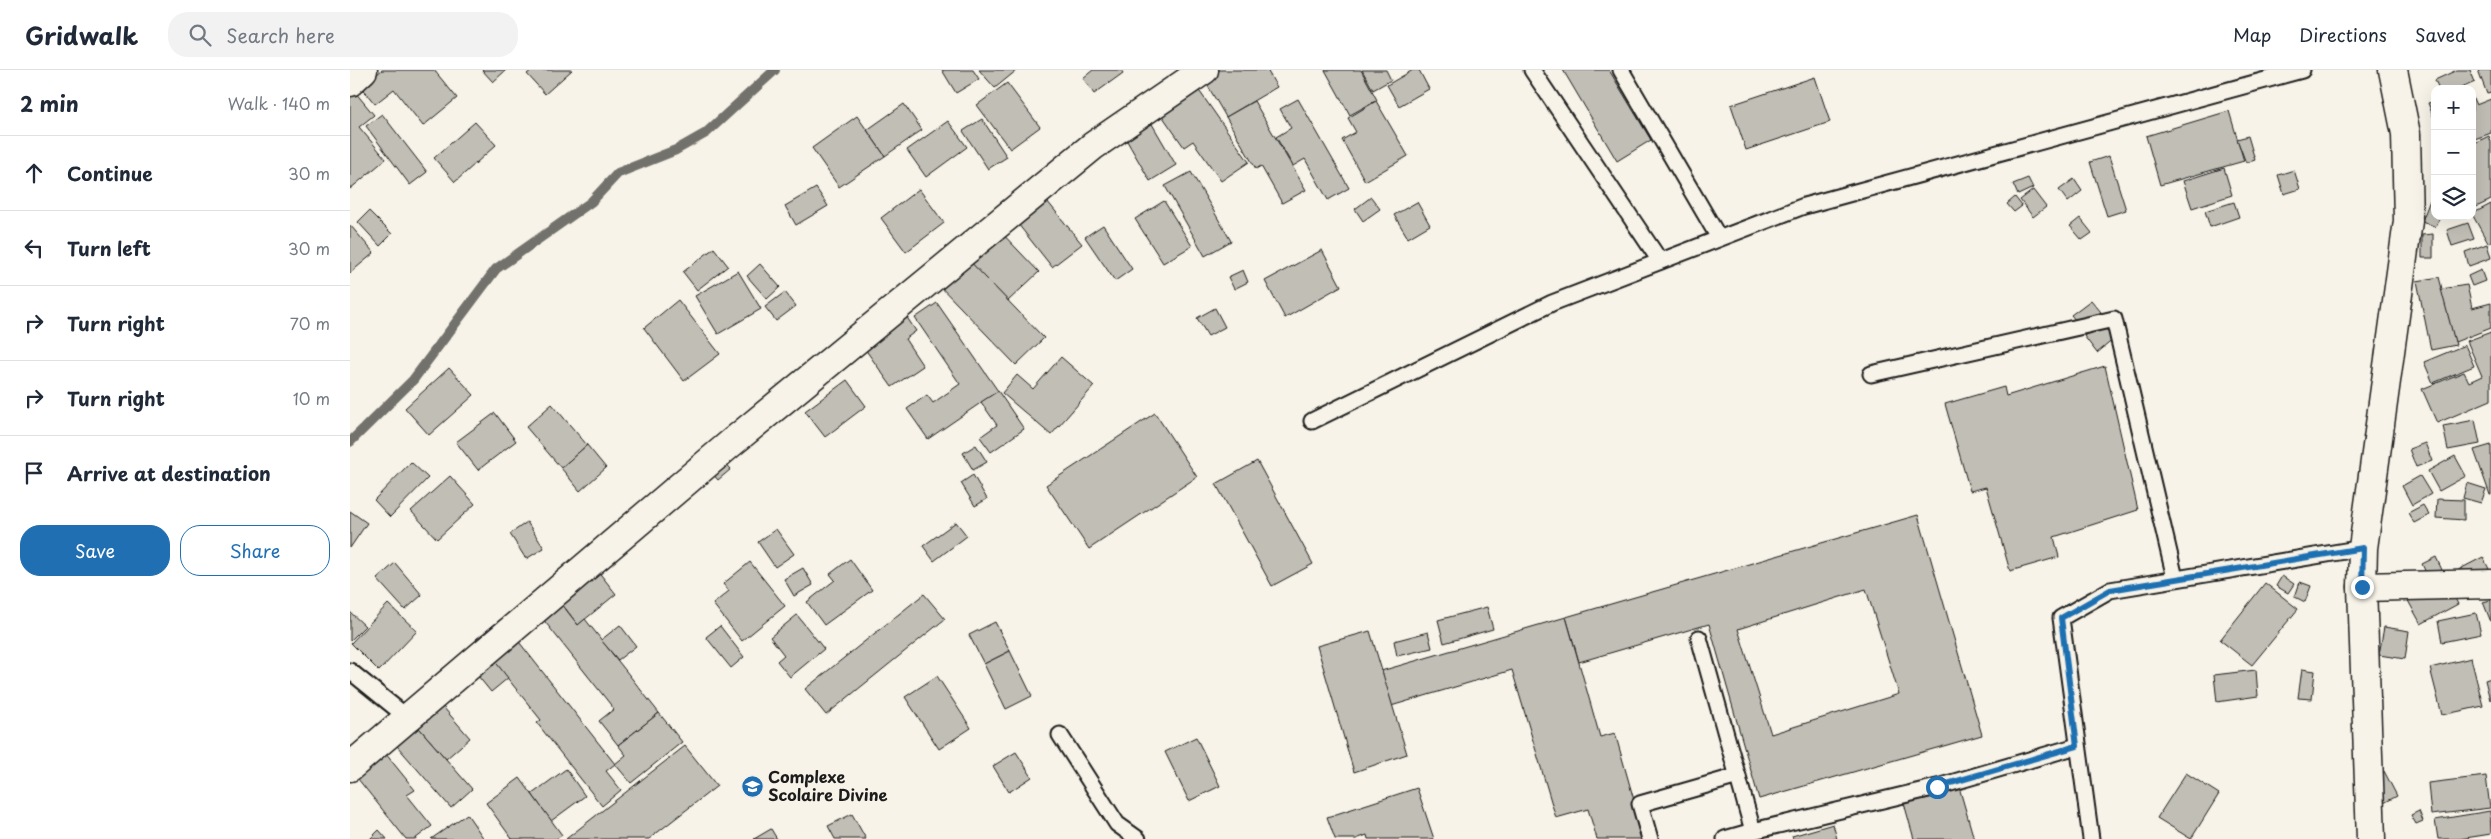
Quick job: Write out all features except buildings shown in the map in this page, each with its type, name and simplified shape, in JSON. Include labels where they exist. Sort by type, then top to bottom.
[{"type":"street","points":[[350,82],[363,70]]},
{"type":"street","points":[[350,768],[730,444],[1093,146],[1204,70]]},
{"type":"street","points":[[2371,839],[2362,587],[2363,548],[2408,220],[2406,134],[2393,70]]},
{"type":"street","points":[[2362,587],[2491,584]]},
{"type":"lane","points":[[1532,70],[1660,261]]},
{"type":"lane","points":[[1621,70],[1719,238]]},
{"type":"lane","points":[[1312,421],[1552,303],[1804,206],[2302,70]]},
{"type":"lane","points":[[1871,374],[2114,319],[2175,578]]},
{"type":"lane","points":[[2091,839],[2061,618],[2110,590],[2363,548]]},
{"type":"lane","points":[[1699,638],[1754,831]]},
{"type":"lane","points":[[350,671],[408,718]]},
{"type":"lane","points":[[1060,735],[1117,824],[1138,839]]},
{"type":"lane","points":[[1725,839],[1937,787],[2077,746]]},
{"type":"lane","points":[[1650,839],[1640,804],[1738,776]]},
{"type":"waterway","points":[[350,442],[413,380],[496,269],[591,202],[618,173],[676,150],[706,133],[775,70]]},
{"type":"place","name":"Complexe Scolaire Divine","points":[[752,786]]},
{"type":"route","points":[[1937,787],[2077,746],[2061,618],[2110,590],[2363,548],[2362,587]]}]
